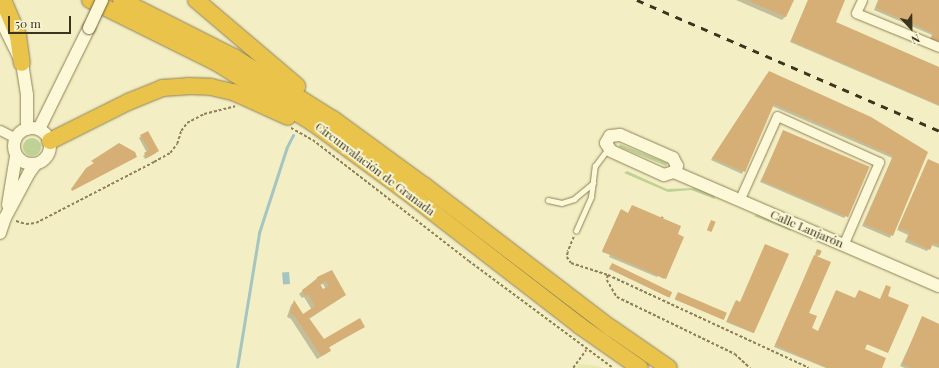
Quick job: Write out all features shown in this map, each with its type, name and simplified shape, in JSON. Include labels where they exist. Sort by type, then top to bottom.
[{"type":"highway","points":[[4,0],[18,36],[22,63]]},
{"type":"highway","name":"Circunvalación de Granada","points":[[90,0],[161,34],[249,81],[314,123],[404,189],[580,326],[640,368]]},
{"type":"highway","name":"Circunvalación de Granada","points":[[121,0],[234,57],[333,119],[425,186],[611,328],[669,368]]},
{"type":"highway","points":[[196,0],[270,64],[322,104],[333,119]]},
{"type":"highway","points":[[39,133],[128,102],[162,88],[188,86],[211,88],[233,92],[293,120],[336,147],[382,181],[404,189]]},
{"type":"street","points":[[39,133],[102,0]]},
{"type":"street","points":[[862,0],[856,13],[939,47]]},
{"type":"street","points":[[0,18],[22,63],[27,95],[39,133],[49,153],[44,161],[35,165],[24,163],[16,156]]},
{"type":"street","name":"Calle Lanjarón","points":[[742,194],[777,116],[879,162],[844,242]]},
{"type":"street","points":[[0,130],[16,138],[39,133]]},
{"type":"street","name":"Calle Lanjarón","points":[[675,169],[674,158],[620,135],[610,136],[606,143],[611,151],[664,175],[675,169],[742,194],[939,286]]},
{"type":"street","points":[[6,218],[16,156],[14,150],[16,138]]},
{"type":"street","points":[[0,233],[6,218],[35,165]]},
{"type":"street","name":"Calle Lanjarón","points":[[675,169],[844,242],[939,279]]},
{"type":"lane","points":[[576,231],[591,197],[595,166],[609,148]]},
{"type":"lane","points":[[548,200],[562,203],[574,199],[593,183]]},
{"type":"path","points":[[6,218],[26,224],[36,223],[170,153],[177,144],[181,131],[187,123],[204,114],[239,105]]},
{"type":"path","points":[[289,127],[314,140],[587,350],[613,368]]},
{"type":"path","points":[[576,231],[567,257],[570,262],[608,275],[809,368]]},
{"type":"path","points":[[608,275],[607,280],[617,297],[736,354],[750,368]]},
{"type":"path","points":[[573,368],[587,350]]},
{"type":"green space","points":[[32,138],[38,141],[41,147],[38,153],[32,156],[26,153],[23,147],[26,141]]},
{"type":"green space","points":[[620,144],[667,163],[666,166],[619,147]]},
{"type":"green space","points":[[627,171],[667,189],[697,188],[714,195],[715,199],[691,190],[668,192],[624,173]]},
{"type":"green space","points":[[757,215],[790,228],[791,231],[754,216]]},
{"type":"green space","points":[[579,364],[598,366],[602,368],[577,368]]},
{"type":"water","points":[[289,272],[290,284],[283,285],[282,273]]},
{"type":"building","points":[[747,0],[794,0],[786,17]]},
{"type":"building","points":[[808,0],[845,0],[836,22],[939,67],[939,105],[791,41]]},
{"type":"building","points":[[879,0],[939,0],[939,42],[931,39],[933,33],[876,8]]},
{"type":"building","points":[[769,71],[871,117],[928,152],[893,236],[864,224],[893,156],[774,104],[745,172],[712,158]]},
{"type":"building","points":[[783,130],[870,167],[848,217],[762,181]]},
{"type":"building","points":[[148,131],[159,151],[147,158],[144,153],[149,150],[140,135]]},
{"type":"building","points":[[119,143],[135,152],[137,157],[72,191],[71,189],[86,168],[94,163],[91,161]]},
{"type":"building","points":[[928,159],[939,164],[939,245],[933,243],[930,250],[907,239],[910,233],[898,228]]},
{"type":"building","points":[[632,205],[681,226],[678,234],[684,237],[666,279],[602,251],[621,209],[628,213]]},
{"type":"building","points":[[711,220],[716,222],[712,232],[707,230]]},
{"type":"building","points":[[765,244],[789,254],[754,333],[727,321],[736,300],[740,302]]},
{"type":"building","points":[[817,249],[822,251],[820,256],[815,254]]},
{"type":"building","points":[[814,255],[831,262],[809,313],[817,316],[812,328],[818,331],[836,290],[855,298],[859,290],[880,299],[886,285],[891,287],[888,296],[909,305],[888,353],[867,344],[865,349],[886,358],[882,368],[827,368],[775,345]]},
{"type":"building","points":[[612,263],[672,292],[670,298],[609,268]]},
{"type":"building","points":[[332,270],[346,295],[309,318],[324,339],[360,318],[365,327],[329,347],[331,351],[321,356],[294,315],[290,314],[294,300],[303,314],[315,306],[308,294],[305,296],[302,290],[317,279],[317,277]],"holes":[[[326,281],[329,286],[323,289],[320,284]]]},
{"type":"building","points":[[678,292],[727,313],[724,320],[675,299]]},
{"type":"building","points":[[922,316],[939,324],[939,368],[911,368],[902,364]]},
{"type":"waterway","points":[[237,368],[259,233],[287,147],[293,135]]},
{"type":"railway","points":[[637,0],[939,131]]}]
